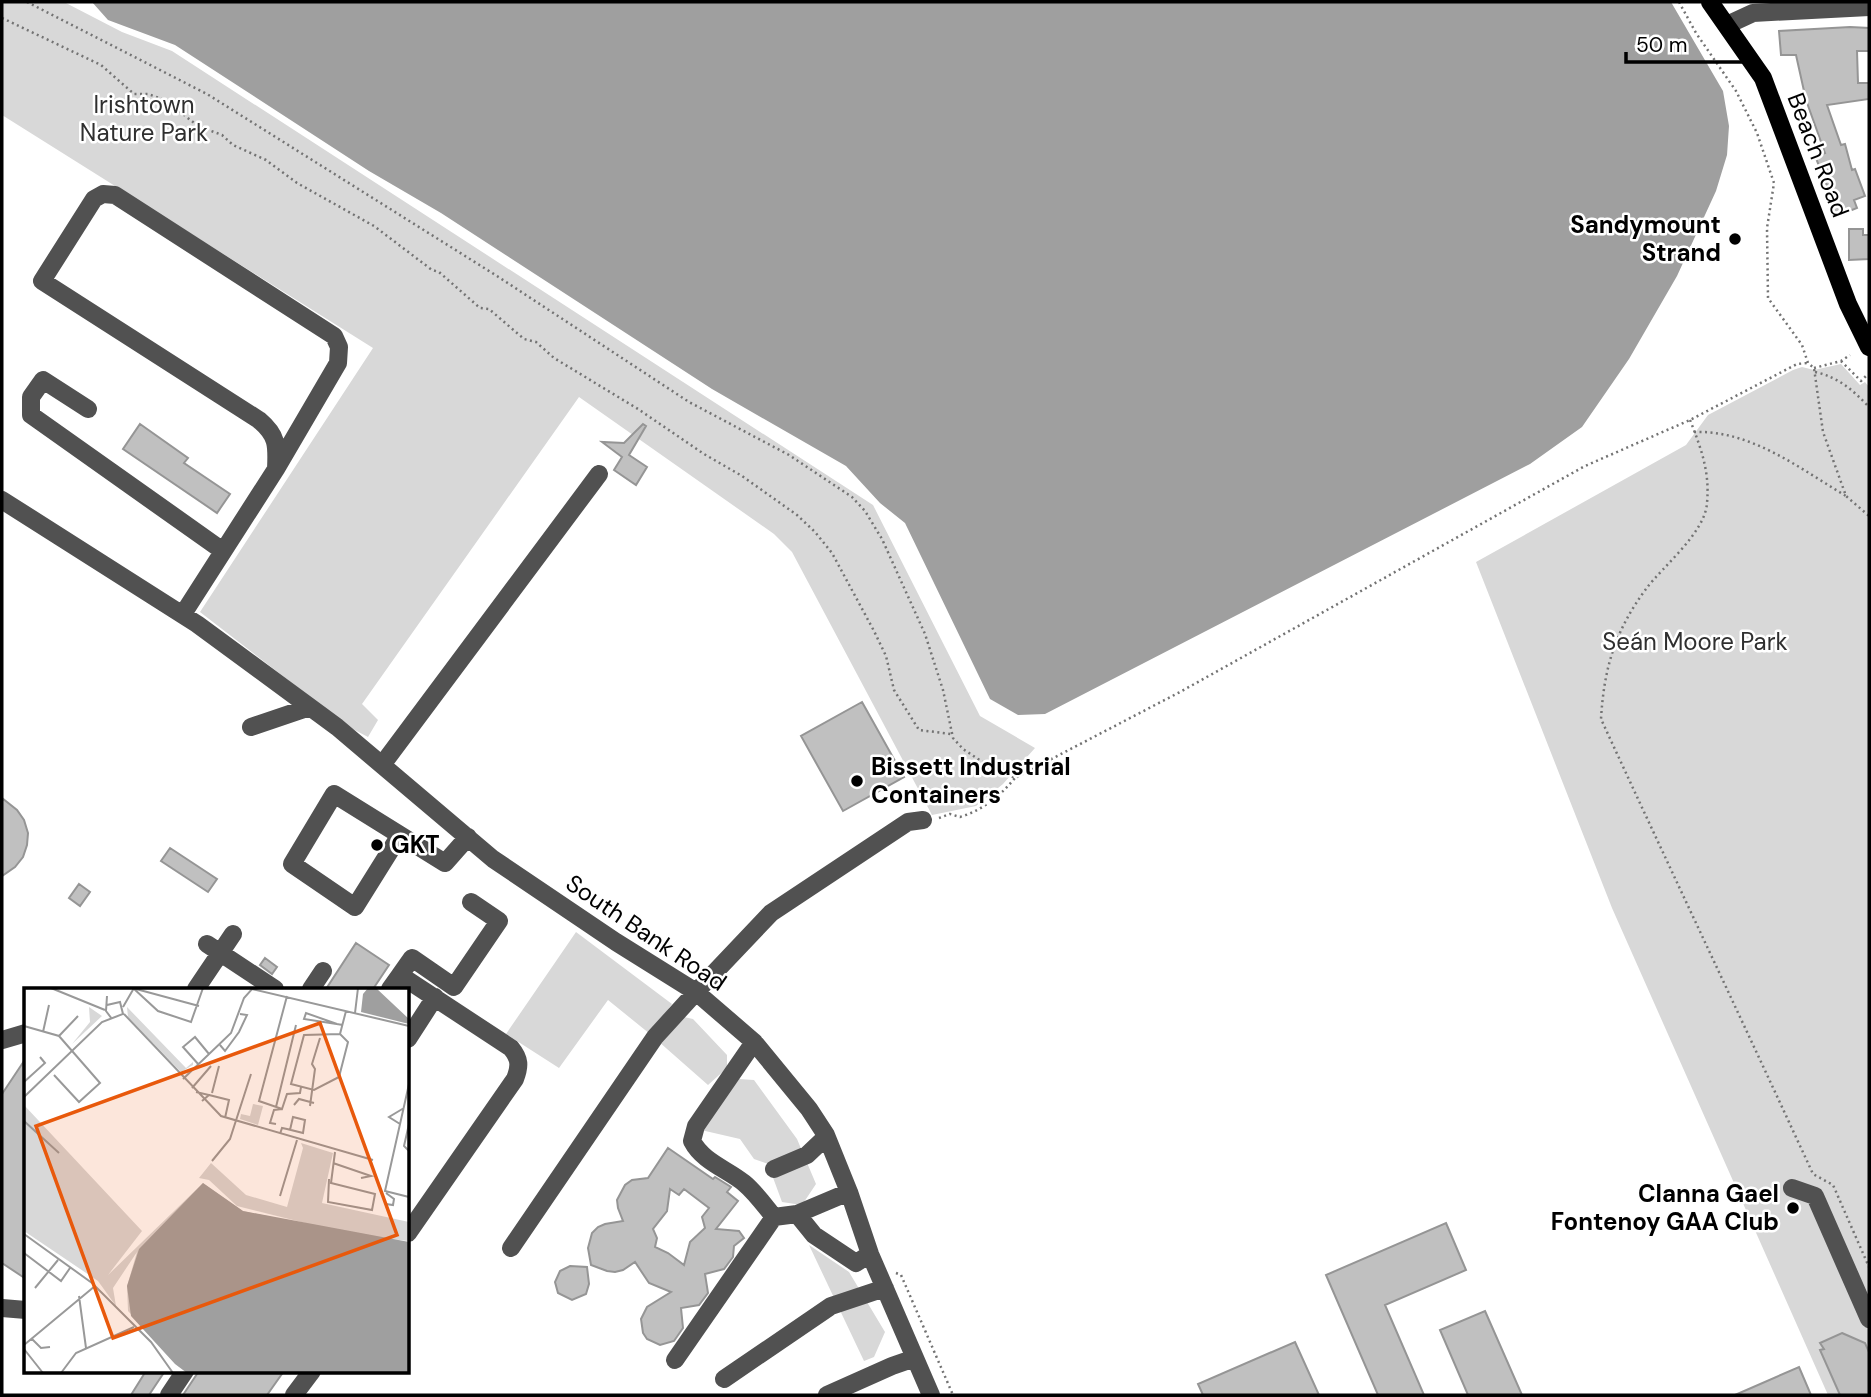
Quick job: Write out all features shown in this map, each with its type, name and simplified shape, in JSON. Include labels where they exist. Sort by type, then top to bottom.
[{"type":"main road","name":"Beach Road","points":[[1710,2],[1763,78],[1848,304],[1869,344]]},
{"type":"street","points":[[1727,25],[1753,13],[1869,7]]},
{"type":"street","points":[[188,618],[223,551],[276,469],[338,363],[339,347],[334,336],[115,195],[103,194],[94,199],[43,281],[259,420],[268,428],[277,444],[276,469]]},
{"type":"street","points":[[88,410],[43,380],[31,397],[31,415],[223,551]]},
{"type":"street","points":[[382,765],[599,474]]},
{"type":"street","name":"South Bank Road","points":[[2,500],[188,618],[310,707],[493,859],[696,992],[754,1042],[809,1109],[827,1137],[873,1261],[932,1395]]},
{"type":"street","points":[[251,727],[310,707]]},
{"type":"street","points":[[400,835],[355,907],[292,864],[334,794],[400,835],[445,863],[468,838]]},
{"type":"street","points":[[511,1248],[655,1037],[771,913],[908,822],[922,820]]},
{"type":"street","points":[[410,1230],[515,1079],[519,1069],[519,1058],[511,1048],[435,997],[395,982],[412,958],[454,987],[499,921],[471,902]]},
{"type":"street","points":[[196,988],[214,948],[233,934]]},
{"type":"street","points":[[214,948],[274,988]]},
{"type":"street","points":[[312,988],[323,971]]},
{"type":"street","points":[[410,1036],[435,997]]},
{"type":"street","points":[[2,1040],[24,1034]]},
{"type":"street","points":[[754,1042],[696,1126],[692,1141],[705,1157],[745,1183],[774,1217]]},
{"type":"street","points":[[774,1169],[807,1155],[827,1137]]},
{"type":"street","points":[[1792,1188],[1815,1196],[1869,1319]]},
{"type":"street","points":[[676,1360],[774,1217],[797,1214],[849,1192]]},
{"type":"street","points":[[797,1214],[814,1235],[856,1263],[873,1261]]},
{"type":"street","points":[[724,1379],[831,1306],[885,1287]]},
{"type":"street","points":[[2,1308],[24,1310]]},
{"type":"street","points":[[827,1395],[915,1358]]},
{"type":"street","points":[[169,1395],[185,1372]]},
{"type":"street","points":[[294,1395],[311,1372]]},
{"type":"path","points":[[27,2],[207,94],[690,401],[789,455],[852,497],[865,511],[882,539],[925,634],[943,690],[952,734],[963,749],[1015,778]]},
{"type":"path","points":[[1679,2],[1696,33],[1736,91],[1757,133],[1774,183],[1767,229],[1768,298],[1802,345],[1808,363],[1815,370],[1849,386],[1869,407]]},
{"type":"path","points":[[2,18],[101,65],[134,94],[148,94],[165,100],[198,126],[222,135],[233,145],[266,160],[305,188],[374,226],[432,270],[439,272],[480,308],[489,309],[524,339],[536,342],[554,358],[742,476],[797,515],[832,553],[886,656],[894,690],[912,721],[919,730],[952,734]]},
{"type":"path","points":[[1815,370],[1842,361],[1850,355]]},
{"type":"path","points":[[1842,361],[1861,381],[1867,375]]},
{"type":"path","points":[[922,820],[943,818],[950,814],[960,817],[968,815],[1001,794],[1015,778],[1180,692],[1585,466],[1690,420],[1797,364],[1808,363]]},
{"type":"path","points":[[1815,370],[1823,432],[1846,496]]},
{"type":"path","points":[[1690,420],[1705,459],[1707,505],[1697,528],[1645,590],[1616,637],[1603,682],[1601,719],[1733,998],[1812,1174],[1833,1185],[1869,1267]]},
{"type":"path","points":[[1695,432],[1731,435],[1774,452],[1846,496],[1869,516]]},
{"type":"path","points":[[873,1261],[901,1275],[953,1395]]},
{"type":"green space","name":"Irishtown Nature Park","points":[[2,2],[64,2],[122,32],[172,51],[873,505],[980,716],[1035,748],[1003,784],[976,806],[932,815],[792,552],[774,534],[579,397],[362,704],[378,720],[368,737],[349,727],[200,612],[373,348],[2,115]]},
{"type":"green space","name":"Seán Moore Park","points":[[1841,364],[1860,385],[1865,382],[1869,387],[1869,1395],[1828,1395],[1612,908],[1476,562],[1686,445],[1708,415],[1793,370],[1802,367],[1814,370]]},
{"type":"green space","points":[[576,932],[672,1004],[650,1034],[608,1000],[559,1068],[506,1034]]},
{"type":"green space","points":[[684,1017],[693,1019],[727,1055],[727,1068],[708,1085],[658,1041]]},
{"type":"green space","points":[[739,1079],[754,1080],[797,1139],[816,1184],[802,1205],[782,1202],[768,1164],[754,1159],[740,1139],[701,1130]]},
{"type":"green space","points":[[809,1245],[849,1272],[885,1332],[874,1357],[864,1361]]},
{"type":"shaded area","points":[[92,2],[1671,2],[1723,91],[1729,126],[1727,155],[1716,191],[1677,276],[1629,359],[1582,427],[1530,464],[1045,714],[1018,715],[990,699],[905,523],[880,503],[846,466],[712,389],[175,45],[108,20]]},
{"type":"building","points":[[1869,28],[1869,51],[1857,51],[1858,83],[1869,83],[1869,99],[1827,105],[1841,145],[1845,144],[1852,170],[1855,169],[1865,196],[1854,200],[1857,208],[1835,217],[1829,199],[1832,198],[1815,156],[1825,153],[1806,100],[1796,55],[1781,55],[1779,31]]},
{"type":"building","points":[[1849,229],[1863,229],[1863,235],[1869,235],[1869,259],[1849,260]]},
{"type":"building","points":[[140,424],[188,458],[184,463],[230,494],[217,513],[123,449]]},
{"type":"building","points":[[643,424],[646,426],[629,455],[647,467],[636,485],[614,470],[622,457],[602,442],[624,443]]},
{"type":"building","points":[[862,702],[904,777],[843,811],[801,736]]},
{"type":"building","points":[[2,798],[17,810],[28,833],[23,857],[2,876]]},
{"type":"building","points":[[170,848],[217,879],[208,892],[161,861]]},
{"type":"building","points":[[79,884],[90,892],[80,906],[69,898]]},
{"type":"building","points":[[356,943],[389,965],[374,988],[327,988]]},
{"type":"building","points":[[265,958],[277,967],[272,974],[260,965]]},
{"type":"building","points":[[24,1061],[24,1278],[2,1263],[2,1094]]},
{"type":"building","points":[[668,1148],[713,1179],[715,1177],[731,1187],[727,1192],[738,1201],[716,1229],[739,1231],[744,1238],[734,1246],[733,1257],[724,1269],[705,1274],[708,1293],[699,1305],[681,1308],[683,1328],[674,1341],[660,1345],[647,1339],[643,1333],[641,1319],[647,1307],[671,1292],[649,1283],[635,1262],[615,1272],[591,1265],[588,1248],[592,1233],[598,1227],[623,1221],[617,1200],[625,1185],[632,1180],[648,1178]],"holes":[[[670,1189],[679,1195],[684,1189],[709,1208],[702,1217],[705,1228],[690,1242],[684,1265],[655,1247],[657,1238],[653,1229],[667,1211]]]},
{"type":"building","points":[[1446,1223],[1466,1270],[1385,1305],[1424,1395],[1378,1395],[1326,1275]]},
{"type":"building","points":[[570,1266],[587,1267],[589,1284],[586,1294],[572,1300],[558,1293],[555,1282],[560,1271]]},
{"type":"building","points":[[1485,1311],[1522,1395],[1468,1395],[1440,1330]]},
{"type":"building","points":[[1842,1333],[1865,1343],[1869,1352],[1869,1395],[1840,1395],[1820,1350],[1824,1349],[1820,1343]]},
{"type":"building","points":[[1295,1342],[1319,1395],[1203,1395],[1198,1384]]},
{"type":"building","points":[[1799,1367],[1811,1395],[1735,1395]]},
{"type":"building","points":[[145,1372],[164,1372],[149,1395],[131,1395]]},
{"type":"building","points":[[198,1372],[283,1372],[267,1395],[183,1395]]},
{"type":"place","name":"Sandymount Strand","points":[[1735,239]]},
{"type":"place","name":"Bissett Industrial Containers","points":[[857,781]]},
{"type":"place","name":"GKT","points":[[377,845]]},
{"type":"place","name":"Clanna Gael Fontenoy GAA Club","points":[[1793,1208]]}]
